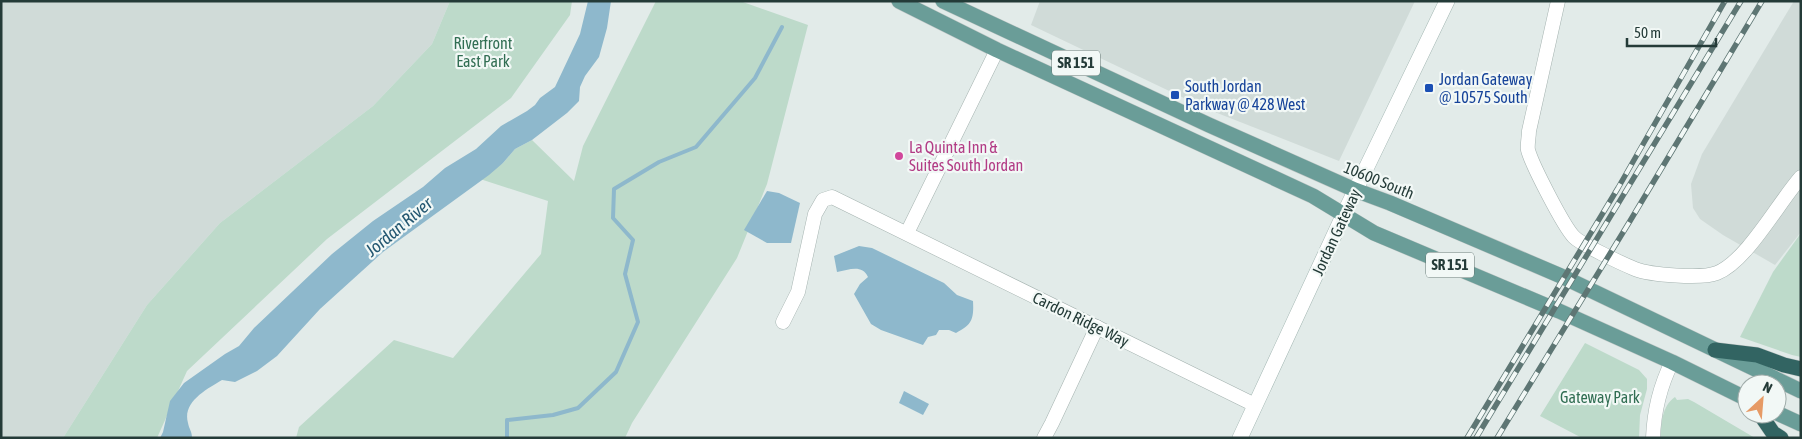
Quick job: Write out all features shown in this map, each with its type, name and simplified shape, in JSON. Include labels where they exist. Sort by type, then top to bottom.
[{"type":"highway","points":[[1714,350],[1757,355],[1801,369]]},
{"type":"highway","points":[[1767,424],[1773,433],[1781,438]]},
{"type":"main road","name":"SR 151","points":[[899,1],[997,50],[1313,196],[1374,233],[1518,293],[1672,362],[1737,394]]},
{"type":"main road","name":"10600 South","points":[[943,1],[1209,125],[1355,190],[1561,276],[1801,391]]},
{"type":"main road","name":"Jordan Gateway","points":[[1240,438],[1355,190],[1447,1]]},
{"type":"main road","points":[[1787,418],[1801,424]]},
{"type":"street","points":[[1558,1],[1529,131],[1527,148],[1541,178],[1575,238],[1635,269],[1706,277],[1717,273],[1738,259],[1801,177]]},
{"type":"street","points":[[907,233],[997,50]]},
{"type":"street","name":"Cardon Ridge Way","points":[[783,322],[798,292],[815,214],[823,200],[832,197],[1255,405]]},
{"type":"street","points":[[1044,438],[1097,326]]},
{"type":"street","points":[[1653,438],[1656,406],[1665,376],[1672,362]]},
{"type":"shaded area","points":[[1,1],[450,1],[432,44],[373,106],[220,223],[147,305],[63,438],[1,438]]},
{"type":"shaded area","points":[[1040,1],[1415,1],[1339,161],[1207,109],[1031,25]]},
{"type":"shaded area","points":[[1794,1],[1801,1],[1801,232],[1775,265],[1723,235],[1700,219],[1693,208],[1691,184],[1702,154]]},
{"type":"green space","name":"Riverfront East Park","points":[[450,1],[572,1],[570,15],[511,98],[327,239],[187,371],[157,438],[63,438],[147,305],[220,223],[373,106],[432,44]]},
{"type":"green space","points":[[656,1],[740,1],[808,25],[767,184],[737,258],[632,423],[625,438],[296,438],[299,427],[394,340],[453,358],[541,254],[548,201],[480,179],[503,163],[515,149],[532,140],[574,181],[583,146]]},
{"type":"green space","points":[[1801,233],[1801,357],[1740,337],[1773,272]]},
{"type":"green space","name":"Gateway Park","points":[[1585,343],[1639,370],[1647,379],[1647,389],[1640,415],[1639,438],[1582,438],[1540,416]]},
{"type":"green space","points":[[1675,397],[1677,400],[1688,399],[1694,402],[1755,438],[1661,438],[1665,410]]},
{"type":"water","name":"Jordan River","points":[[588,1],[611,1],[607,28],[599,57],[585,76],[580,87],[579,101],[567,113],[532,140],[515,149],[489,175],[383,252],[320,309],[277,356],[257,371],[235,382],[222,380],[197,397],[187,415],[192,438],[160,438],[170,401],[184,383],[239,346],[254,328],[332,254],[373,221],[423,187],[445,168],[476,149],[501,126],[527,111],[555,87],[580,34]]},
{"type":"water","points":[[767,191],[779,193],[800,203],[791,243],[767,243],[744,230]]},
{"type":"water","points":[[859,246],[872,248],[944,283],[957,295],[973,301],[973,312],[969,324],[956,333],[949,330],[939,330],[936,335],[928,337],[923,345],[881,330],[871,324],[854,294],[860,284],[868,277],[859,269],[837,272],[834,256]]},
{"type":"water","points":[[904,391],[929,404],[923,415],[899,403]]},
{"type":"waterway","points":[[507,438],[507,420],[553,415],[578,408],[616,372],[638,322],[625,274],[633,240],[613,218],[614,189],[659,162],[696,147],[755,78],[782,27]]},
{"type":"railway","points":[[1467,438],[1618,188],[1725,1]]},
{"type":"railway","points":[[1476,438],[1741,1]]},
{"type":"railway","points":[[1497,438],[1762,1]]},
{"type":"place","name":"Jordan Gateway @ 10575 South","points":[[1429,88]]},
{"type":"place","name":"South Jordan Parkway @ 428 West","points":[[1175,95]]},
{"type":"place","name":"La Quinta Inn & Suites South Jordan","points":[[899,156]]}]
